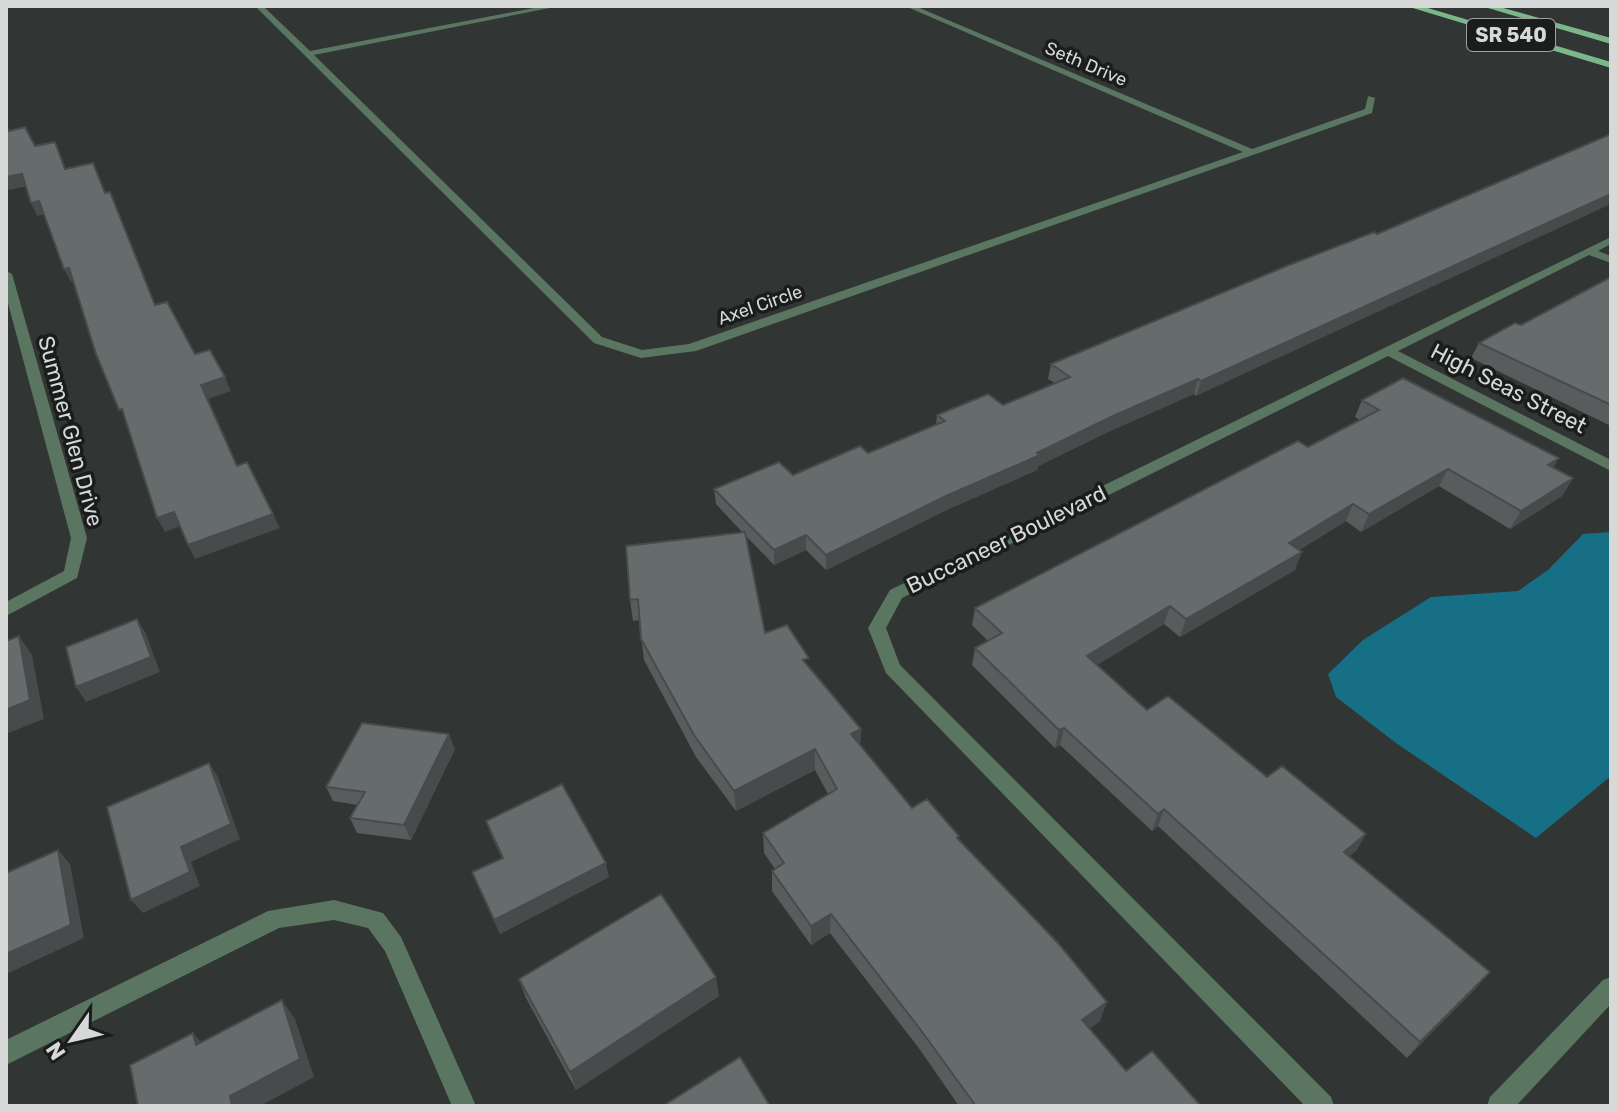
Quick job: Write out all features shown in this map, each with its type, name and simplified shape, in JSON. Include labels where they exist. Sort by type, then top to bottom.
[{"type":"main road","name":"SR 540","points":[[1411,6],[1611,65]]},
{"type":"main road","points":[[1450,6],[1478,10]]},
{"type":"main road","name":"SR 540","points":[[1478,10],[1512,14],[1611,41]]},
{"type":"street","name":"Axel Circle","points":[[259,6],[598,340],[641,354],[691,348],[1369,111],[1371,98]]},
{"type":"street","points":[[308,54],[556,6]]},
{"type":"street","name":"Seth Drive","points":[[910,6],[1251,152]]},
{"type":"street","name":"Buccaneer Boulevard","points":[[1322,1106],[892,668],[877,628],[896,594],[1611,240]]},
{"type":"street","points":[[1589,251],[1611,260]]},
{"type":"street","name":"Summer Glen Drive","points":[[6,274],[79,538],[71,574],[6,610]]},
{"type":"street","name":"High Seas Street","points":[[1387,350],[1611,466]]},
{"type":"street","points":[[6,1053],[276,918],[334,910],[375,920],[393,944],[464,1106]]},
{"type":"street","points":[[1499,1106],[1611,988]]},
{"type":"water","points":[[1611,532],[1611,776],[1536,838],[1396,743],[1336,697],[1328,674],[1363,640],[1431,597],[1518,591],[1548,570],[1583,534]]},
{"type":"building","points":[[6,126],[9,131],[25,127],[35,146],[55,142],[65,169],[93,163],[105,193],[110,192],[155,305],[167,302],[195,354],[210,350],[225,377],[201,385],[237,466],[247,462],[273,514],[188,545],[174,512],[157,518],[122,409],[119,410],[96,354],[69,268],[64,269],[39,201],[31,203],[22,174],[6,177]]},
{"type":"building","points":[[1611,134],[1611,194],[1201,381],[1198,379],[1113,416],[1037,453],[1040,455],[946,496],[826,555],[806,535],[774,550],[714,489],[779,462],[793,475],[860,446],[868,453],[945,421],[937,415],[988,394],[1003,405],[1070,377],[1051,364],[1289,265],[1374,232],[1377,234]]},
{"type":"building","points":[[1611,277],[1611,405],[1479,343],[1515,323],[1521,325]]},
{"type":"building","points":[[1403,378],[1559,458],[1548,465],[1573,478],[1521,511],[1448,469],[1369,514],[1353,504],[1289,543],[1302,552],[1186,619],[1170,606],[1087,656],[1147,710],[1168,696],[1267,777],[1282,766],[1366,834],[1344,852],[1490,972],[1420,1042],[1164,809],[1158,814],[1064,728],[1059,730],[975,648],[1002,633],[975,608],[1298,441],[1308,447],[1379,410],[1362,400]]},
{"type":"building","points":[[745,532],[765,633],[787,625],[809,658],[803,660],[861,729],[851,734],[912,808],[927,799],[959,836],[957,838],[1058,943],[1107,1002],[1082,1020],[1126,1071],[1152,1051],[1201,1106],[976,1106],[831,914],[811,926],[772,871],[784,863],[763,833],[837,789],[815,749],[734,791],[694,735],[641,639],[638,599],[630,600],[626,546]]},
{"type":"building","points":[[137,619],[151,657],[76,687],[66,647]]},
{"type":"building","points":[[19,636],[30,700],[6,710],[6,641]]},
{"type":"building","points":[[362,723],[449,734],[404,825],[350,818],[365,792],[326,787]]},
{"type":"building","points":[[209,763],[231,824],[181,847],[190,872],[131,900],[107,807]]},
{"type":"building","points":[[562,784],[606,863],[494,920],[472,872],[503,858],[486,821]]},
{"type":"building","points":[[58,850],[71,925],[6,954],[6,873]]},
{"type":"building","points":[[661,894],[716,977],[570,1072],[519,979]]},
{"type":"building","points":[[282,1000],[300,1059],[230,1096],[232,1106],[138,1106],[130,1065],[193,1033],[196,1045]]},
{"type":"building","points":[[740,1057],[770,1106],[663,1106]]}]
